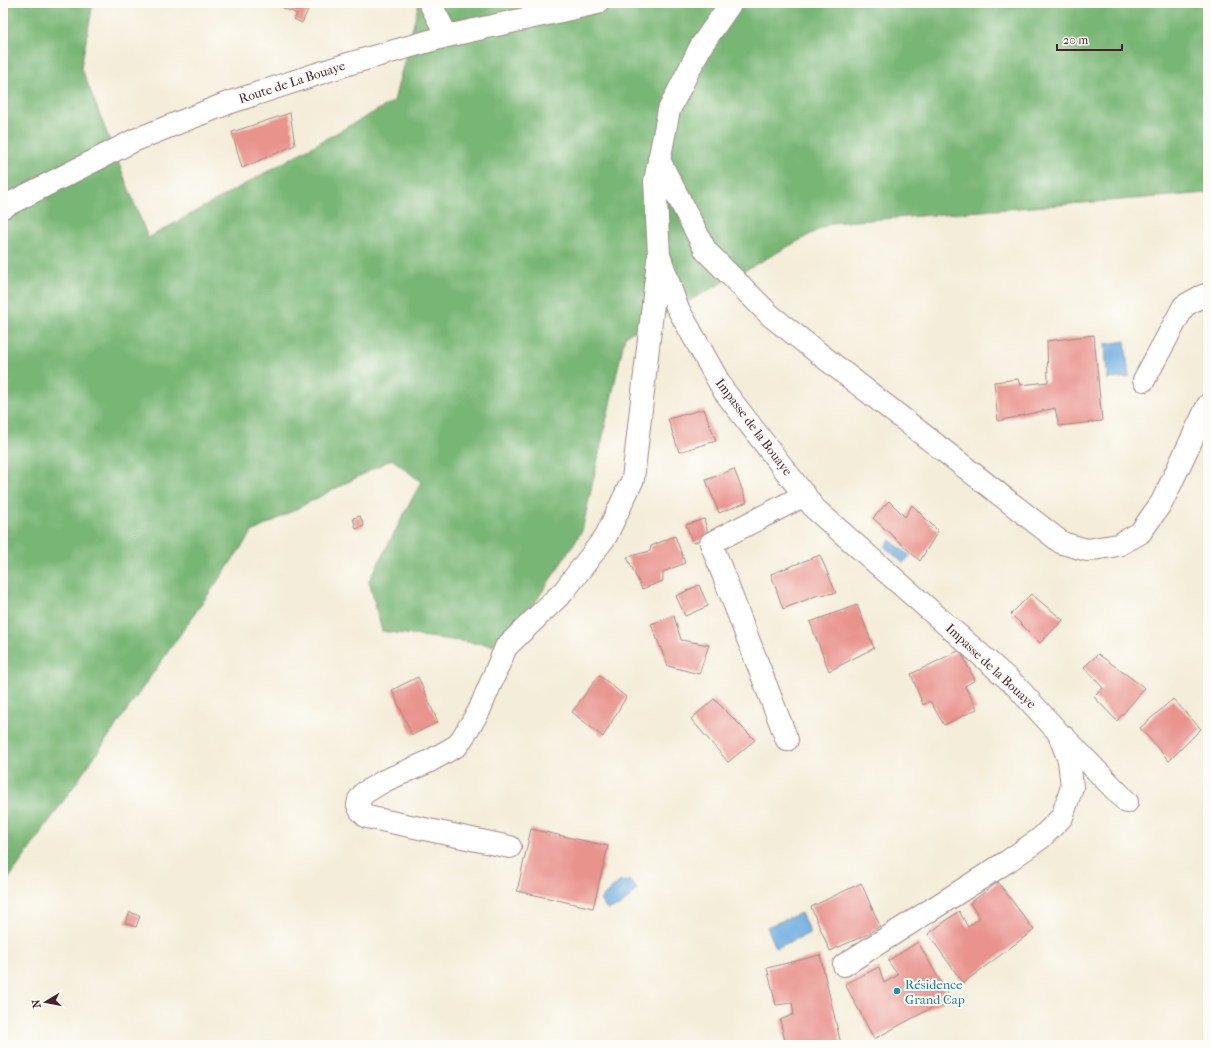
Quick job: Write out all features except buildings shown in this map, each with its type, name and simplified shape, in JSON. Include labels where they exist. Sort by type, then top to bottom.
[{"type":"street","points":[[430,3],[447,36]]},
{"type":"street","name":"Route de La Bouaye","points":[[3,207],[135,140],[228,103],[348,64],[447,36],[598,3]]},
{"type":"street","name":"Impasse de la Bouaye","points":[[731,3],[702,46],[669,110],[655,181],[659,255],[677,307],[724,391],[815,509],[1016,686],[1058,732],[1069,760],[1072,787],[1062,817],[1041,838],[1008,861],[844,965]]},
{"type":"street","points":[[659,160],[706,251],[771,316],[1062,543],[1087,550],[1118,545],[1140,533],[1162,502],[1208,405]]},
{"type":"street","points":[[510,847],[367,817],[358,805],[359,800],[364,793],[384,781],[428,762],[458,745],[480,711],[506,647],[564,592],[606,536],[633,479],[659,255]]},
{"type":"street","points":[[1144,380],[1184,306],[1208,294]]},
{"type":"street","points":[[787,740],[711,543],[805,495]]},
{"type":"street","points":[[1055,728],[1127,802]]},
{"type":"green space","points":[[3,3],[93,3],[81,67],[148,238],[394,101],[419,3],[1208,3],[1208,193],[831,223],[625,336],[582,531],[506,647],[382,631],[369,581],[421,482],[392,459],[252,532],[3,887]]},
{"type":"water","points":[[1125,341],[1129,377],[1107,379],[1105,344]]},
{"type":"water","points":[[890,540],[910,556],[903,563],[885,547]]},
{"type":"water","points":[[630,881],[637,889],[620,905],[607,909],[600,900],[619,882]]},
{"type":"water","points":[[801,913],[810,933],[776,948],[767,927]]},
{"type":"place","name":"Résidence Grand Cap","points":[[897,991]]}]
